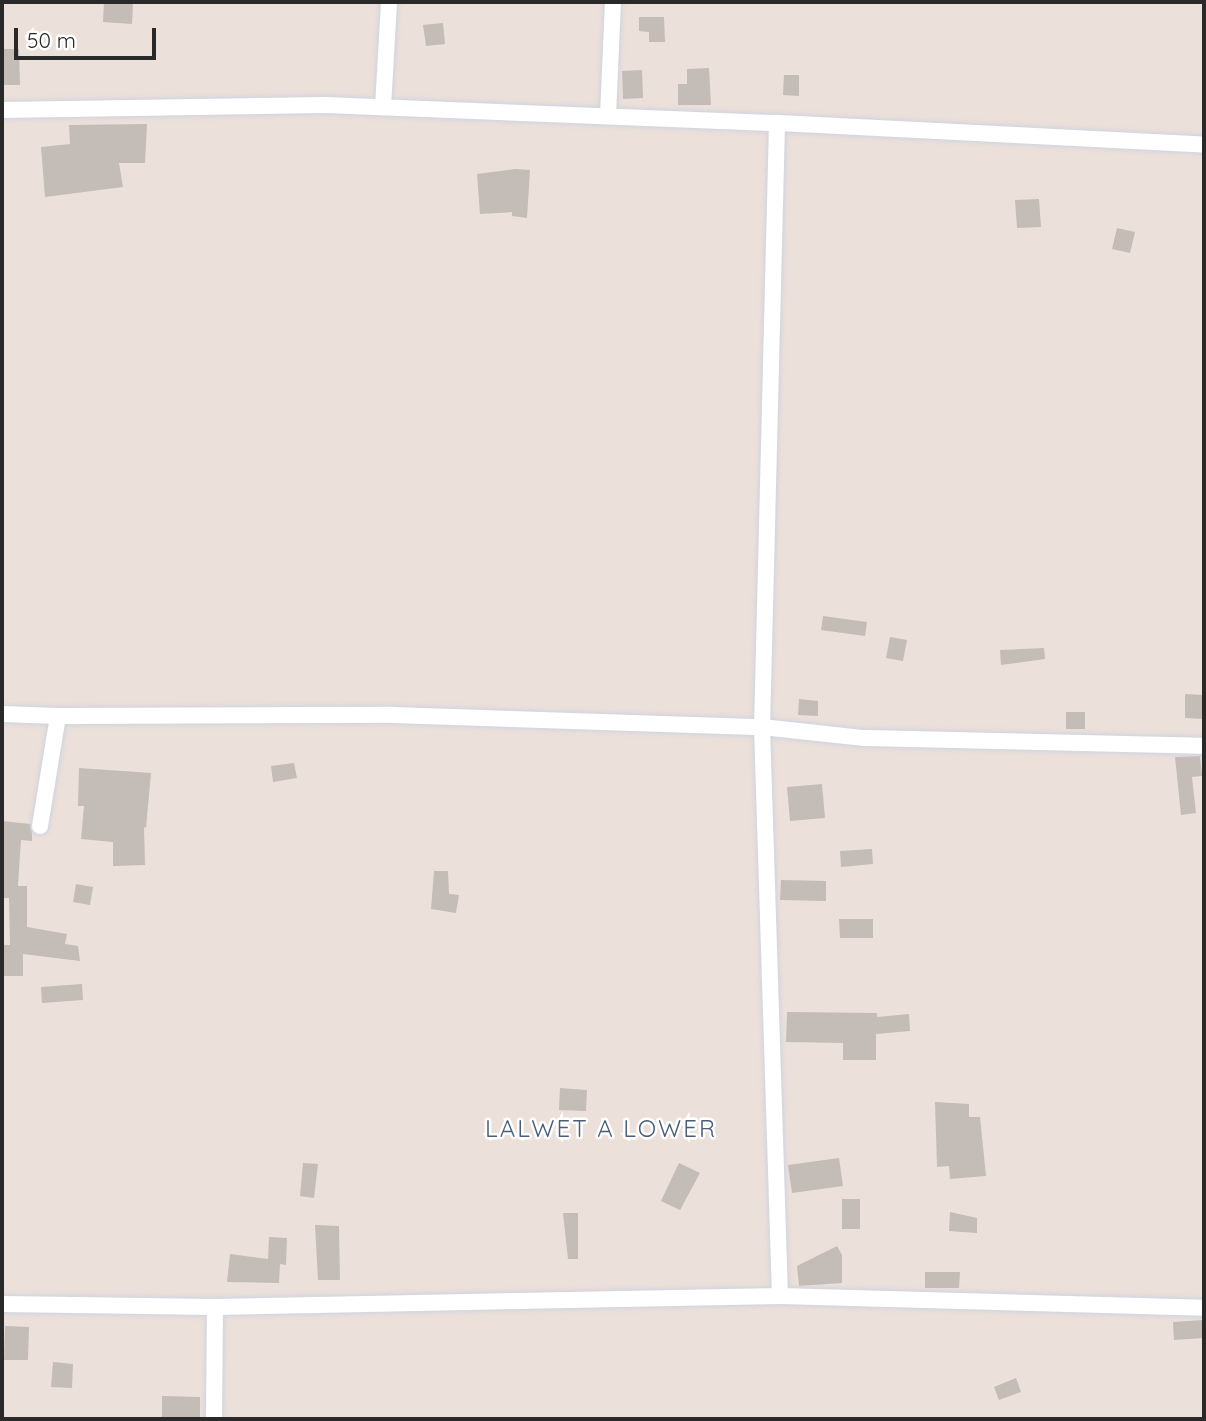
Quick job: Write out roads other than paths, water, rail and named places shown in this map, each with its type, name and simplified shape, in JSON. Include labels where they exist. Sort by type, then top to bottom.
[{"type":"street","points":[[383,107],[389,2]]},
{"type":"street","points":[[608,116],[613,2]]},
{"type":"street","points":[[2,110],[325,105],[777,123],[1204,145]]},
{"type":"street","points":[[777,123],[762,727],[780,1296]]},
{"type":"street","points":[[2,714],[393,715],[762,727],[864,738],[1204,746]]},
{"type":"street","points":[[40,826],[58,716]]},
{"type":"street","points":[[2,1304],[215,1307],[780,1296],[1204,1308]]},
{"type":"street","points":[[214,1419],[215,1307]]},
{"type":"district","name":"LALWET A LOWER","points":[[601,1129]]}]
